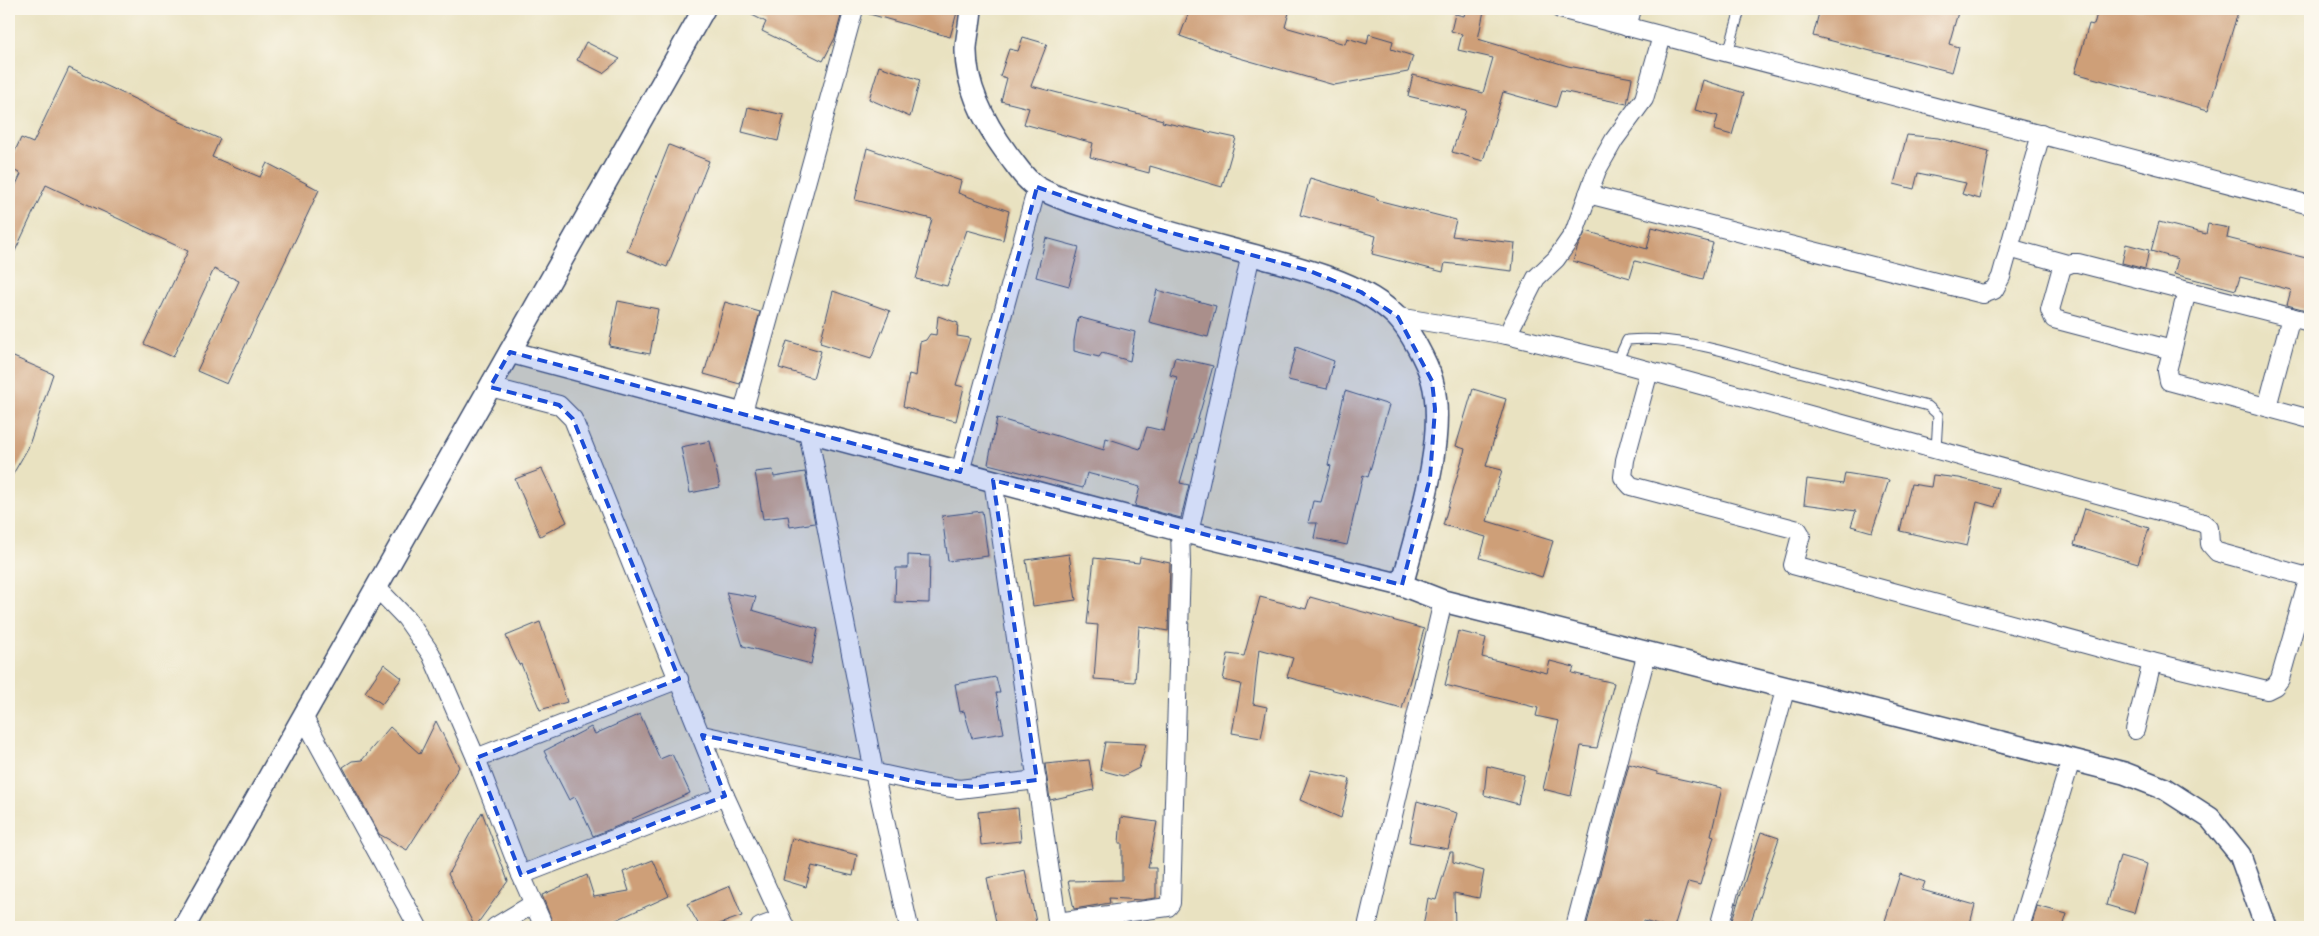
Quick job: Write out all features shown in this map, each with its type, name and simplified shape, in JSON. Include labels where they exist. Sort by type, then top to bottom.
[{"type":"street","points":[[184,927],[704,9]]},
{"type":"street","points":[[743,412],[854,9]]},
{"type":"street","points":[[971,9],[966,49],[972,87],[995,136],[1022,173],[1037,187],[1078,204],[1150,227],[1310,271],[1334,280],[1380,303],[1398,317],[1419,350],[1432,380],[1435,409],[1435,446],[1430,478],[1402,585]]},
{"type":"street","points":[[1560,9],[2310,205]]},
{"type":"street","points":[[1627,27],[1632,9]]},
{"type":"street","points":[[1507,335],[1536,278],[1556,259],[1574,233],[1597,170],[1614,140],[1644,99],[1662,36]]},
{"type":"street","points":[[1588,194],[1983,294],[1994,290],[2001,276],[2041,134]]},
{"type":"street","points":[[960,472],[1037,187]]},
{"type":"street","points":[[2009,248],[2067,264],[2078,263],[2310,322]]},
{"type":"street","points":[[993,480],[1058,924],[1168,907],[1171,902],[1184,532],[1251,254]]},
{"type":"street","points":[[2067,264],[2060,271],[2050,310],[2054,319],[2172,350]]},
{"type":"street","points":[[2187,291],[2166,375],[2172,383],[2310,419]]},
{"type":"street","points":[[1398,317],[1507,335],[1617,362],[2202,523],[2209,528],[2210,544],[2217,552],[2309,575],[2280,679],[2275,686],[2267,690],[2258,689],[1793,565],[1801,535],[1798,530],[1631,486],[1623,477],[1625,460],[1649,371]]},
{"type":"street","points":[[2267,407],[2291,317]]},
{"type":"street","points":[[510,352],[743,412],[808,432],[1184,532],[1402,585],[1443,601],[2124,773],[2165,789],[2210,818],[2240,855],[2266,927]]},
{"type":"street","points":[[490,387],[559,404],[573,419],[726,796],[783,923],[760,927]]},
{"type":"street","points":[[808,432],[874,772],[909,927]]},
{"type":"street","points":[[376,587],[406,618],[431,654],[476,758],[521,875],[544,927]]},
{"type":"street","points":[[1367,927],[1443,601]]},
{"type":"street","points":[[1575,927],[1647,652]]},
{"type":"street","points":[[2135,730],[2152,662]]},
{"type":"street","points":[[476,758],[679,679]]},
{"type":"street","points":[[1719,927],[1786,687]]},
{"type":"street","points":[[303,716],[418,927]]},
{"type":"street","points":[[702,735],[927,784],[958,789],[1037,780]]},
{"type":"street","points":[[2020,927],[2071,760]]},
{"type":"street","points":[[521,875],[726,796]]},
{"type":"street","points":[[495,927],[533,904]]},
{"type":"lane","points":[[1728,53],[1739,13],[1735,9]]},
{"type":"lane","points":[[1617,362],[1627,340],[1651,338],[1686,343],[1742,356],[1928,406],[1938,415],[1936,450]]},
{"type":"highlighted area","points":[[1037,187],[1150,227],[1310,271],[1361,292],[1398,317],[1432,381],[1435,409],[1430,478],[1402,585],[993,480],[1037,780],[978,787],[927,784],[702,735],[725,796],[521,875],[476,758],[679,679],[573,419],[559,405],[490,387],[510,352],[960,472]]},
{"type":"building","points":[[740,9],[843,9],[835,38],[823,61],[762,31],[766,22]]},
{"type":"building","points":[[867,9],[958,9],[950,37],[866,13]]},
{"type":"building","points":[[1190,9],[1290,9],[1285,27],[1345,44],[1347,38],[1367,44],[1369,34],[1393,41],[1391,49],[1413,56],[1408,72],[1334,85],[1229,55],[1180,36]]},
{"type":"building","points":[[1466,9],[1484,11],[1478,39],[1568,66],[1632,78],[1627,104],[1561,91],[1556,107],[1503,92],[1483,161],[1452,152],[1466,110],[1408,96],[1413,75],[1483,93],[1493,58],[1458,50],[1462,34],[1451,31],[1455,14],[1464,16]]},
{"type":"building","points":[[1820,9],[1959,9],[1949,44],[1959,47],[1952,72],[1813,36]]},
{"type":"building","points":[[2098,9],[2239,9],[2208,110],[2075,73],[2089,24],[2094,25]]},
{"type":"building","points":[[1023,37],[1047,44],[1031,86],[1163,120],[1162,122],[1236,138],[1222,187],[1150,166],[1149,173],[1090,157],[1093,143],[1024,124],[1029,108],[1001,101],[1007,78],[1000,76],[1009,49],[1018,51]]},
{"type":"building","points":[[586,42],[620,59],[603,73],[577,60]]},
{"type":"building","points":[[879,66],[920,80],[910,117],[869,99]]},
{"type":"building","points":[[69,68],[178,121],[220,139],[212,157],[260,177],[267,163],[319,190],[227,384],[197,371],[239,281],[214,269],[173,357],[144,344],[188,251],[46,185],[9,264],[9,199],[21,174],[9,168],[9,164],[21,138],[33,143]]},
{"type":"building","points":[[1703,80],[1744,93],[1732,135],[1714,130],[1718,116],[1695,110]]},
{"type":"building","points":[[748,107],[784,115],[778,141],[742,132]]},
{"type":"building","points":[[1907,135],[1938,138],[1989,151],[1980,199],[1962,194],[1966,183],[1918,173],[1914,189],[1894,184]]},
{"type":"building","points":[[669,145],[709,161],[667,267],[627,251]]},
{"type":"building","points":[[867,148],[961,181],[958,193],[1009,211],[1003,240],[967,230],[947,286],[916,279],[932,219],[855,200]]},
{"type":"building","points":[[1310,178],[1377,198],[1377,200],[1456,220],[1452,236],[1515,243],[1512,271],[1445,263],[1443,272],[1372,254],[1376,236],[1300,215]]},
{"type":"building","points":[[2159,222],[2206,234],[2208,224],[2229,228],[2227,238],[2310,259],[2310,311],[2287,305],[2291,290],[2240,277],[2236,290],[2174,274],[2178,259],[2151,251]]},
{"type":"building","points":[[1652,227],[1713,243],[1703,279],[1635,261],[1630,278],[1573,261],[1586,231],[1647,249]]},
{"type":"building","points":[[1046,238],[1079,247],[1069,286],[1036,277]]},
{"type":"building","points":[[2126,244],[2149,250],[2145,269],[2122,263]]},
{"type":"building","points":[[1157,290],[1216,306],[1208,337],[1149,322]]},
{"type":"building","points":[[833,291],[890,311],[871,359],[820,343]]},
{"type":"building","points":[[618,301],[658,309],[650,354],[609,346]]},
{"type":"building","points":[[725,302],[760,312],[740,384],[704,374]]},
{"type":"building","points":[[938,316],[958,323],[957,336],[970,338],[956,385],[964,387],[956,421],[925,414],[903,406],[909,374],[916,376],[920,342],[926,340],[930,334],[936,335]]},
{"type":"building","points":[[1078,317],[1135,332],[1130,361],[1102,353],[1099,357],[1074,351]]},
{"type":"building","points":[[787,341],[821,351],[813,378],[779,368]]},
{"type":"building","points":[[1296,347],[1334,361],[1327,389],[1288,380]]},
{"type":"building","points":[[9,355],[53,374],[28,448],[9,481]]},
{"type":"building","points":[[1175,357],[1213,366],[1180,483],[1189,485],[1181,518],[1135,506],[1140,487],[1087,473],[1083,488],[988,464],[997,418],[1104,450],[1106,438],[1140,449],[1147,427],[1164,431],[1177,377],[1170,375]]},
{"type":"building","points":[[1473,389],[1506,399],[1486,466],[1502,470],[1487,521],[1553,541],[1542,577],[1480,558],[1486,537],[1443,525],[1465,449],[1456,446]]},
{"type":"building","points":[[1345,391],[1389,405],[1368,477],[1363,475],[1347,545],[1314,538],[1317,523],[1308,523],[1313,501],[1321,502],[1331,466],[1328,465]]},
{"type":"building","points":[[710,441],[720,487],[690,493],[681,447]]},
{"type":"building","points":[[542,469],[567,522],[540,536],[515,479]]},
{"type":"building","points":[[773,470],[774,477],[805,472],[815,523],[790,527],[788,516],[763,519],[755,472]]},
{"type":"building","points":[[1845,473],[1889,480],[1872,532],[1851,526],[1856,511],[1804,504],[1807,479],[1843,484]]},
{"type":"building","points":[[1933,475],[1959,478],[1999,488],[1995,507],[1977,502],[1967,546],[1900,531],[1911,484],[1931,487]]},
{"type":"building","points":[[2085,508],[2149,528],[2138,564],[2074,545]]},
{"type":"building","points":[[982,511],[988,556],[948,561],[942,516]]},
{"type":"building","points":[[1069,554],[1076,600],[1033,606],[1026,560]]},
{"type":"building","points":[[908,555],[930,556],[929,603],[895,602],[896,568],[908,568]]},
{"type":"building","points":[[1140,557],[1170,563],[1168,631],[1139,626],[1135,682],[1094,679],[1098,625],[1087,624],[1094,558],[1139,563]]},
{"type":"building","points":[[726,592],[756,597],[752,610],[818,629],[811,664],[743,646]]},
{"type":"building","points":[[1260,597],[1306,609],[1310,597],[1424,629],[1402,709],[1287,677],[1293,658],[1259,649],[1253,704],[1267,707],[1261,738],[1232,733],[1241,684],[1223,680],[1228,654],[1244,656]]},
{"type":"building","points":[[540,622],[567,702],[540,710],[521,664],[519,665],[506,636]]},
{"type":"building","points":[[1458,631],[1486,638],[1482,657],[1547,673],[1550,661],[1574,667],[1572,673],[1614,683],[1597,748],[1581,746],[1571,796],[1543,789],[1559,721],[1536,716],[1538,708],[1445,685]]},
{"type":"building","points":[[384,664],[402,678],[382,704],[365,692]]},
{"type":"building","points":[[996,677],[1000,693],[996,693],[1004,733],[972,738],[964,711],[960,712],[955,684]]},
{"type":"building","points":[[640,714],[660,759],[672,754],[690,793],[633,820],[593,836],[575,797],[569,800],[544,751],[591,727],[595,734]]},
{"type":"building","points":[[436,721],[459,767],[407,850],[379,834],[343,767],[352,761],[362,760],[390,727],[420,754]]},
{"type":"building","points":[[1105,742],[1146,744],[1139,768],[1123,776],[1100,770]]},
{"type":"building","points":[[1089,760],[1094,790],[1050,800],[1045,764]]},
{"type":"building","points":[[1629,764],[1657,772],[1657,774],[1722,788],[1711,835],[1714,836],[1700,885],[1688,882],[1674,927],[1664,927],[1644,921],[1643,927],[1586,927]]},
{"type":"building","points":[[1487,766],[1524,775],[1518,804],[1484,795]]},
{"type":"building","points":[[1311,770],[1350,779],[1341,818],[1300,800]]},
{"type":"building","points":[[1417,801],[1457,813],[1448,849],[1409,842]]},
{"type":"building","points":[[1018,808],[1021,841],[981,845],[978,812]]},
{"type":"building","points":[[482,812],[508,881],[475,927],[448,874]]},
{"type":"building","points":[[1121,817],[1157,822],[1148,868],[1156,868],[1156,898],[1142,900],[1109,898],[1110,903],[1074,909],[1068,881],[1122,880],[1122,843],[1119,843]]},
{"type":"building","points":[[1761,832],[1779,838],[1749,927],[1743,927],[1731,923]]},
{"type":"building","points":[[792,838],[857,855],[853,876],[812,866],[806,887],[783,880]]},
{"type":"building","points":[[1450,852],[1453,852],[1453,862],[1484,871],[1479,898],[1454,893],[1455,927],[1423,927],[1428,898],[1436,900]]},
{"type":"building","points":[[2120,856],[2147,864],[2134,913],[2106,905]]},
{"type":"building","points":[[653,860],[669,896],[601,927],[554,927],[542,895],[587,875],[594,897],[629,891],[623,872]]},
{"type":"building","points":[[1025,870],[1037,927],[997,927],[987,878]]},
{"type":"building","points":[[1900,874],[1925,882],[1922,890],[1975,905],[1969,927],[1905,927],[1885,921]]},
{"type":"building","points":[[730,886],[742,916],[711,927],[700,927],[687,904]]},
{"type":"building","points":[[2037,906],[2067,914],[2063,927],[2031,927]]}]
